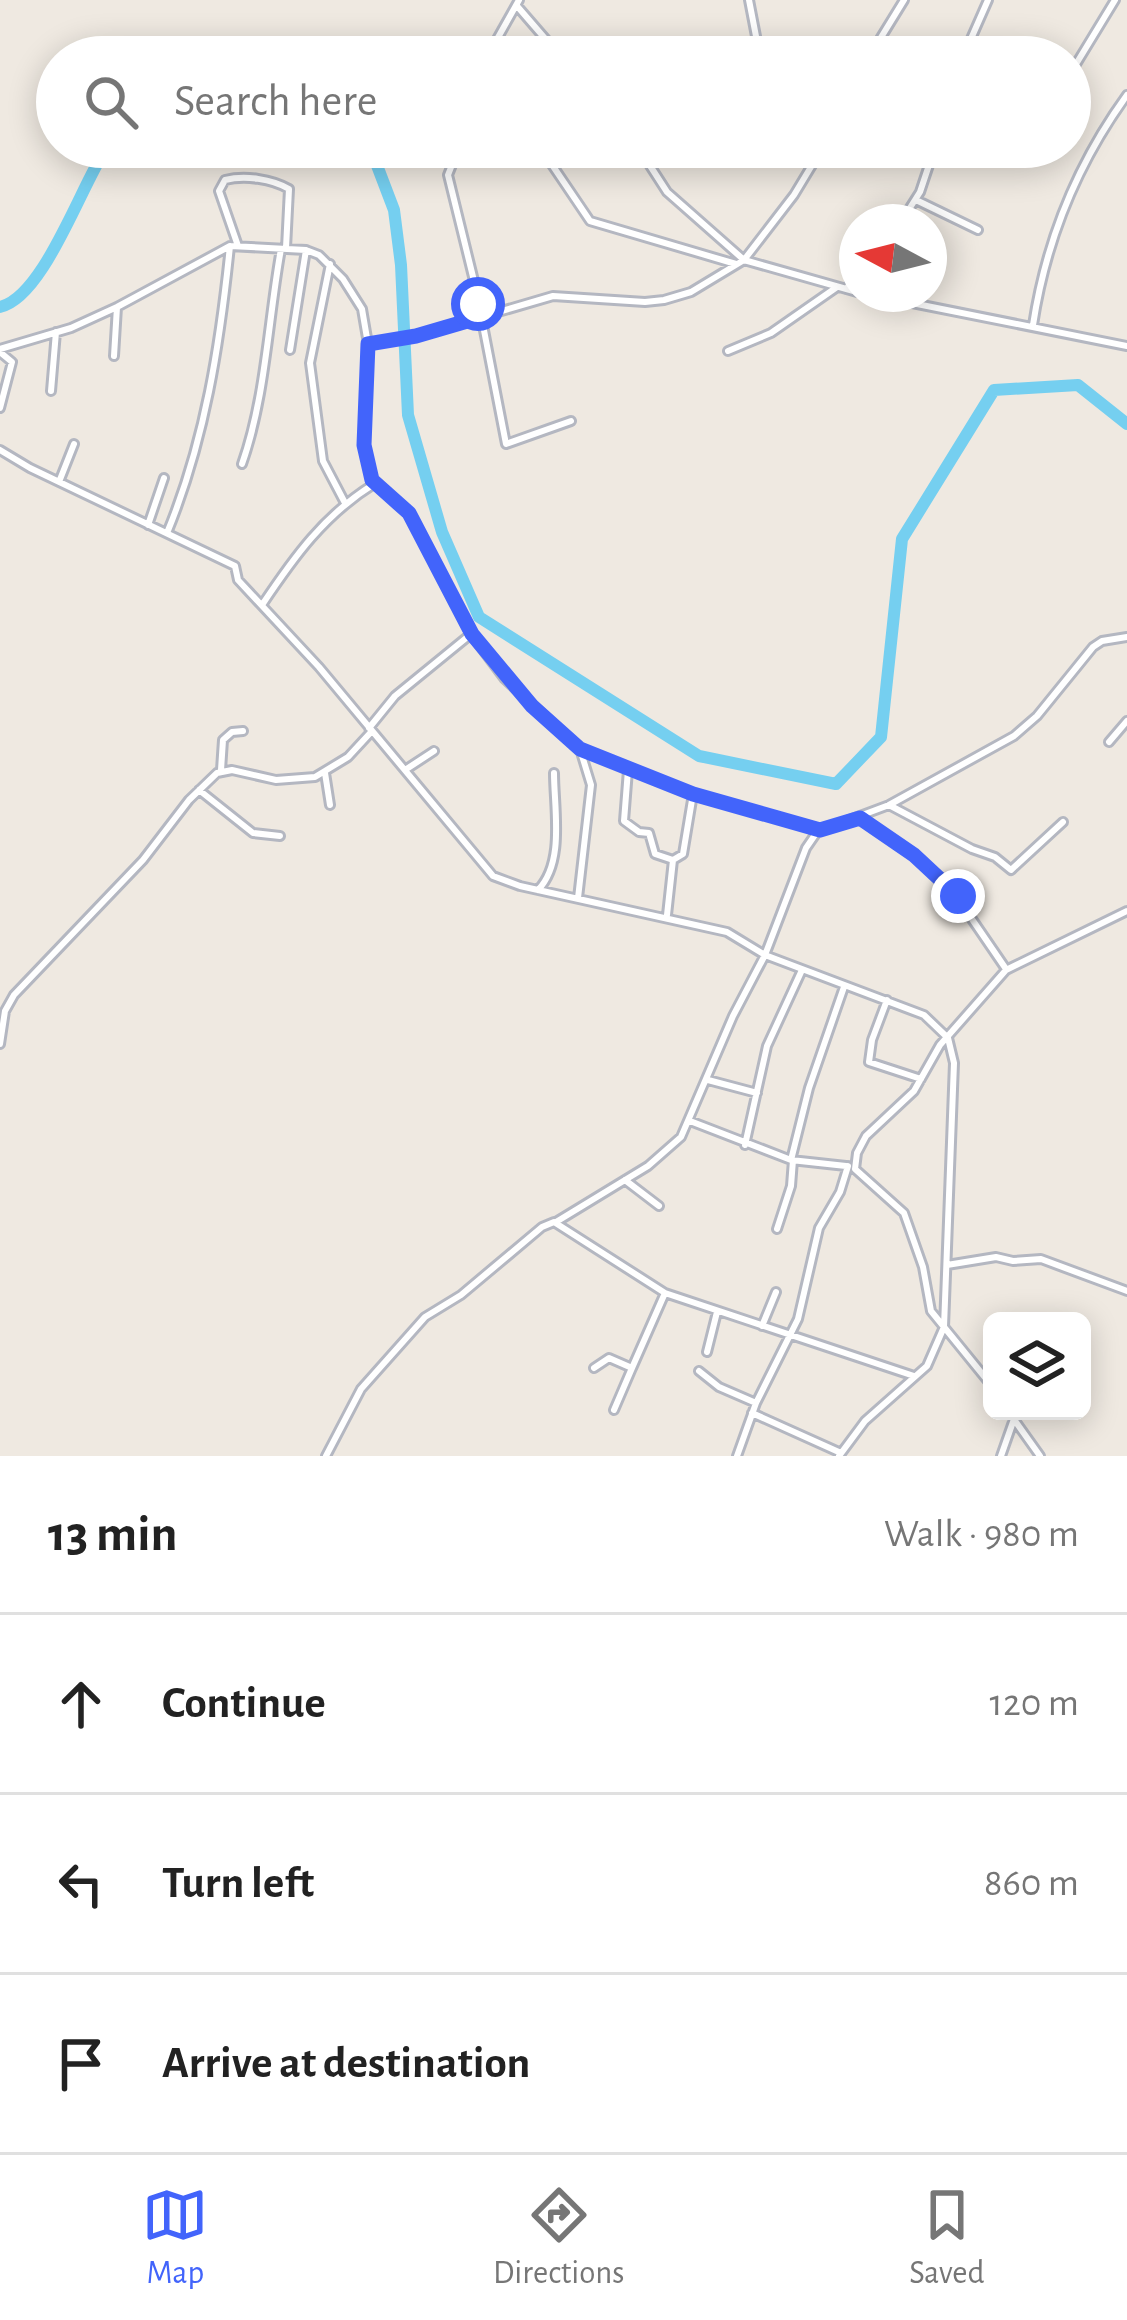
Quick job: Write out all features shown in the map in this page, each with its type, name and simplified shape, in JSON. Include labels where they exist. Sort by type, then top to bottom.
[{"type":"street","points":[[749,0],[756,36]]},
{"type":"street","points":[[882,36],[904,0]]},
{"type":"street","points":[[972,36],[988,0]]},
{"type":"street","points":[[1091,39],[1115,0]]},
{"type":"street","points":[[499,36],[518,3],[544,36]]},
{"type":"street","points":[[1091,158],[1127,95]]},
{"type":"street","points":[[451,168],[448,175],[506,444],[572,421]]},
{"type":"street","points":[[554,168],[590,221],[839,287]]},
{"type":"street","points":[[652,168],[667,192],[740,262]]},
{"type":"street","points":[[368,344],[416,336],[553,296],[645,302],[691,292],[740,262],[810,168]]},
{"type":"street","points":[[913,204],[927,168]]},
{"type":"street","points":[[1033,325],[1043,264],[1061,211],[1085,168]]},
{"type":"street","points":[[167,532],[202,428],[234,246],[218,191],[225,180],[236,178],[289,189],[259,401],[242,464]]},
{"type":"street","points":[[916,200],[978,230]]},
{"type":"street","points":[[0,408],[12,362],[0,351],[117,307],[234,246],[305,250],[331,264],[358,298],[368,344],[364,445],[374,484],[409,513],[472,634],[504,678],[580,749],[693,794],[820,830],[889,805],[1024,729],[1093,647],[1102,640],[1127,637]]},
{"type":"street","points":[[290,350],[305,250]]},
{"type":"street","points":[[331,264],[310,362],[323,461],[345,503]]},
{"type":"street","points":[[728,351],[792,321],[839,289]]},
{"type":"street","points":[[114,356],[117,307]]},
{"type":"street","points":[[947,309],[1127,346]]},
{"type":"street","points":[[51,391],[56,332]]},
{"type":"street","points":[[58,482],[74,444]]},
{"type":"street","points":[[0,450],[230,562],[238,580],[490,873],[538,890],[727,932],[765,955],[924,1015],[951,1034],[947,1329],[932,1359],[865,1421],[840,1454],[752,1413]]},
{"type":"street","points":[[148,524],[164,478]]},
{"type":"street","points":[[262,605],[299,548],[345,503],[374,484]]},
{"type":"street","points":[[221,770],[284,780],[325,773],[348,758],[406,686],[472,634]]},
{"type":"street","points":[[1109,742],[1127,721]]},
{"type":"street","points":[[0,1044],[5,1011],[14,994],[143,860],[221,770],[223,740],[242,730]]},
{"type":"street","points":[[578,898],[591,785],[580,749]]},
{"type":"street","points":[[405,770],[434,751]]},
{"type":"street","points":[[628,770],[625,821],[639,832],[650,833],[656,854],[673,860]]},
{"type":"street","points":[[325,773],[330,805]]},
{"type":"street","points":[[538,890],[547,881],[554,857],[554,773]]},
{"type":"street","points":[[199,790],[254,833],[280,836]]},
{"type":"street","points":[[673,860],[683,854],[693,794]]},
{"type":"street","points":[[889,805],[965,846],[992,855],[1011,870],[1063,822]]},
{"type":"street","points":[[860,818],[950,887],[1006,970]]},
{"type":"street","points":[[326,1456],[361,1389],[425,1317],[461,1295],[542,1227],[626,1180],[673,1146],[690,1121],[733,1016],[765,955],[806,848],[820,830]]},
{"type":"street","points":[[667,917],[673,860]]},
{"type":"street","points":[[737,1456],[804,1300],[818,1231],[866,1136],[909,1097],[951,1034],[1006,970],[1127,911]]},
{"type":"street","points":[[745,1144],[767,1046],[802,970]]},
{"type":"street","points":[[777,1229],[791,1186],[792,1160],[809,1088],[844,987]]},
{"type":"street","points":[[886,1000],[869,1062],[921,1079]]},
{"type":"street","points":[[707,1080],[757,1093]]},
{"type":"street","points":[[690,1121],[792,1160],[851,1166],[904,1214],[928,1306],[983,1375]]},
{"type":"street","points":[[626,1180],[659,1206]]},
{"type":"street","points":[[556,1222],[665,1292],[916,1377]]},
{"type":"street","points":[[947,1265],[996,1256],[1013,1261],[1041,1259],[1127,1291]]},
{"type":"street","points":[[926,1285],[947,1279]]},
{"type":"street","points":[[614,1410],[665,1292]]},
{"type":"street","points":[[762,1326],[776,1292]]},
{"type":"street","points":[[706,1352],[717,1312]]},
{"type":"street","points":[[594,1368],[609,1358],[632,1368]]},
{"type":"street","points":[[700,1371],[718,1387],[756,1403]]},
{"type":"street","points":[[1001,1456],[1014,1420]]},
{"type":"street","points":[[1015,1420],[1040,1456]]},
{"type":"waterway","points":[[0,307],[32,283],[95,168]]},
{"type":"waterway","points":[[378,168],[394,210],[401,265],[408,415],[442,532],[479,617],[699,756],[836,784],[881,737],[902,539],[994,390],[1078,385],[1127,424]]},
{"type":"route","points":[[478,304],[481,317],[368,344],[364,445],[374,484],[409,513],[472,634],[504,678],[580,749],[658,782],[785,822],[820,830],[860,818],[914,855],[958,896]]}]
